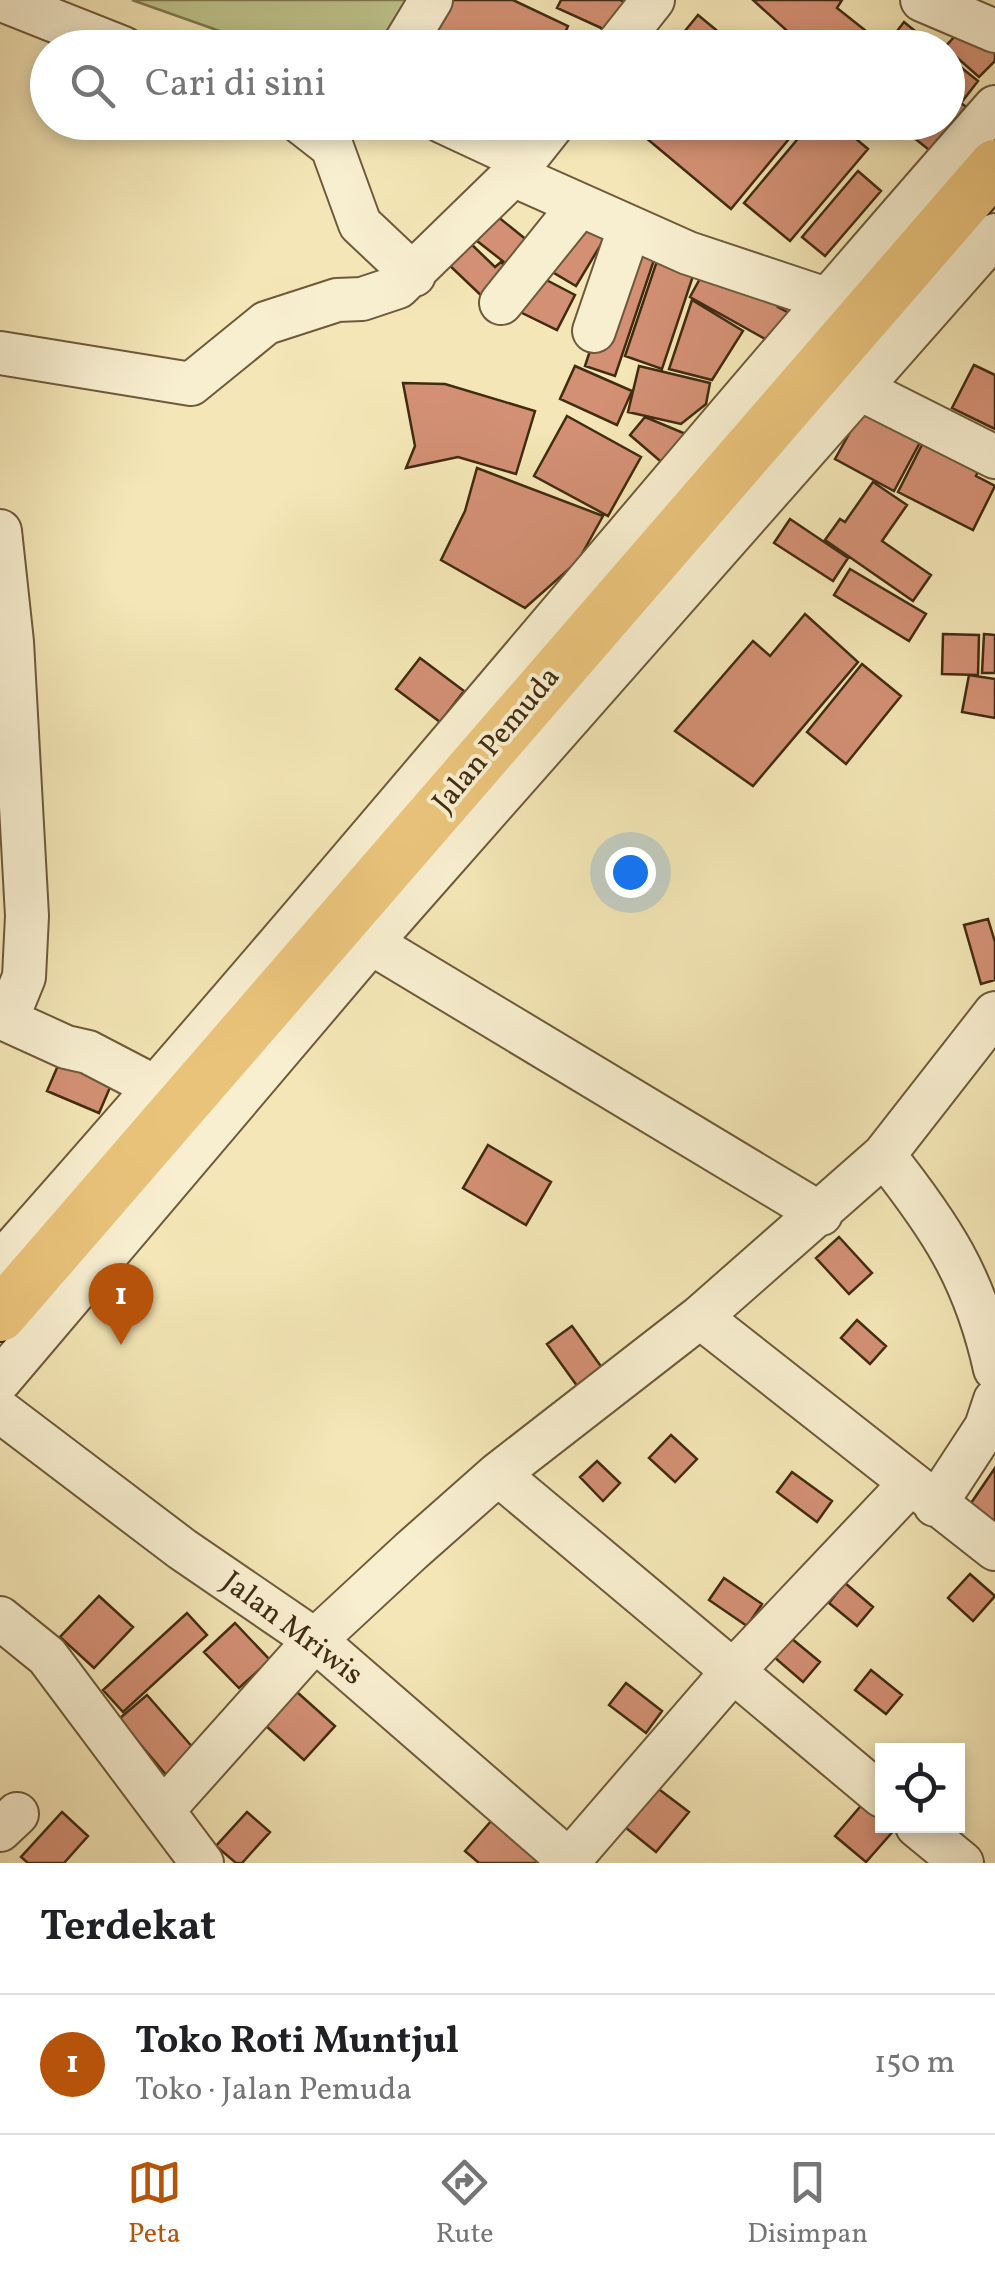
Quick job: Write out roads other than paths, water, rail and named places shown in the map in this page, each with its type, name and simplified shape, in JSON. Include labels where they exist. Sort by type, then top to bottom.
[{"type":"main road","name":"Jalan Pemuda","points":[[0,1315],[168,1098],[355,935],[532,696],[842,375],[995,166]]},
{"type":"street","points":[[2,0],[78,30]]},
{"type":"street","points":[[413,30],[431,0]]},
{"type":"street","points":[[629,30],[653,0]]},
{"type":"street","points":[[922,0],[995,31]]},
{"type":"street","points":[[0,1264],[168,1098],[826,299],[995,107]]},
{"type":"street","points":[[323,140],[332,147],[360,224],[414,275]]},
{"type":"street","points":[[473,140],[579,206],[629,229],[826,299]]},
{"type":"street","points":[[0,353],[191,384],[266,323],[337,300],[362,299],[398,288],[519,167],[541,140]]},
{"type":"street","points":[[501,303],[579,206]]},
{"type":"street","points":[[594,332],[629,229]]},
{"type":"street","points":[[995,234],[842,375],[995,457]]},
{"type":"street","points":[[0,531],[12,642],[28,916],[24,976],[4,1018],[66,1047],[88,1052],[168,1098]]},
{"type":"street","points":[[0,1380],[355,935],[821,1214]]},
{"type":"street","points":[[163,1810],[314,1640],[498,1474],[700,1317],[884,1155],[982,1029]]},
{"type":"street","points":[[884,1155],[959,1258],[986,1328],[995,1368]]},
{"type":"street","points":[[700,1317],[995,1549]]},
{"type":"street","points":[[569,1862],[733,1671],[922,1495],[986,1426],[995,1400]]},
{"type":"street","name":"Jalan Mriwis","points":[[0,1411],[28,1428],[182,1549],[314,1640],[569,1862]]},
{"type":"street","points":[[498,1474],[875,1790]]},
{"type":"street","points":[[0,1618],[47,1656],[202,1863]]},
{"type":"street","points":[[926,1833],[962,1863]]},
{"type":"place","name":"Toko Roti Muntjul","points":[[121,1345]]}]
